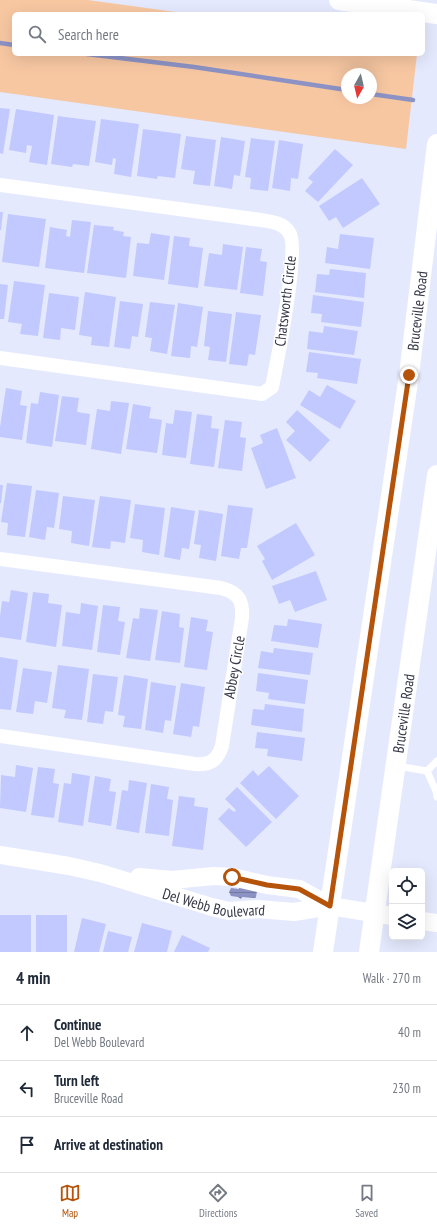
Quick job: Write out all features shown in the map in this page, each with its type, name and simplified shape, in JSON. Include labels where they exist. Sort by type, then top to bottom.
[{"type":"main road","points":[[339,0],[423,12]]},
{"type":"main road","points":[[425,12],[437,14]]},
{"type":"main road","name":"Bruceville Road","points":[[323,952],[409,375],[437,144]]},
{"type":"main road","name":"Bruceville Road","points":[[369,952],[384,914],[395,766],[437,475]]},
{"type":"street","name":"Chatsworth Circle","points":[[0,184],[282,224],[291,235],[292,257],[280,348],[272,387],[262,394],[0,358]]},
{"type":"street","name":"Abbey Circle","points":[[0,559],[221,588],[231,591],[239,598],[242,606],[242,618],[222,746],[219,755],[205,765],[0,736]]},
{"type":"street","name":"Del Webb Boulevard","points":[[0,856],[69,866],[100,873],[212,908],[229,911],[258,909],[294,912],[330,906],[384,914]]},
{"type":"street","name":"Del Webb Boulevard","points":[[100,873],[172,880],[214,876],[232,877],[267,885],[299,889],[330,906]]},
{"type":"street","points":[[425,922],[437,924]]},
{"type":"lane","points":[[427,771],[437,761]]},
{"type":"lane","points":[[395,766],[427,771]]},
{"type":"lane","points":[[427,771],[436,791],[437,797]]},
{"type":"shaded area","points":[[0,0],[88,0],[175,12],[12,12],[12,56],[417,56],[406,149],[0,92]]},
{"type":"water","points":[[239,887],[257,891],[256,897],[242,897],[241,899],[231,896],[229,892],[231,888],[239,889]]},
{"type":"building","points":[[0,108],[10,109],[3,154],[0,153]]},
{"type":"building","points":[[16,109],[54,115],[47,165],[29,162],[32,146],[27,145],[26,153],[9,150]]},
{"type":"building","points":[[58,116],[96,121],[89,166],[73,164],[72,167],[51,164]]},
{"type":"building","points":[[101,119],[139,124],[131,177],[114,174],[116,159],[113,158],[112,165],[95,162]]},
{"type":"building","points":[[143,129],[181,134],[175,178],[158,176],[157,179],[137,176]]},
{"type":"building","points":[[186,136],[216,140],[210,186],[193,184],[195,171],[181,169]]},
{"type":"building","points":[[221,137],[245,141],[240,176],[234,175],[232,189],[214,186]]},
{"type":"building","points":[[251,138],[275,141],[268,191],[250,189],[251,178],[245,177]]},
{"type":"building","points":[[279,140],[303,144],[298,179],[291,178],[290,191],[272,188]]},
{"type":"building","points":[[335,149],[353,165],[318,202],[305,191],[313,182],[308,178]]},
{"type":"building","points":[[362,178],[380,204],[343,228],[336,217],[329,221],[319,206]]},
{"type":"building","points":[[0,212],[3,212],[1,230],[0,230]]},
{"type":"building","points":[[8,214],[46,219],[39,267],[2,262]]},
{"type":"building","points":[[72,220],[91,222],[84,273],[45,268],[50,227],[67,230],[66,236],[70,237]]},
{"type":"building","points":[[94,225],[114,227],[113,230],[124,232],[123,236],[131,237],[126,278],[87,273]]},
{"type":"building","points":[[151,233],[170,236],[164,280],[133,276],[137,243],[149,244]]},
{"type":"building","points":[[340,234],[374,238],[370,269],[325,263],[327,247],[338,249]]},
{"type":"building","points":[[174,236],[190,238],[189,246],[203,248],[198,288],[168,284]]},
{"type":"building","points":[[223,244],[243,247],[237,290],[204,286],[209,253],[222,255]]},
{"type":"building","points":[[246,247],[262,249],[260,261],[267,262],[263,296],[240,293]]},
{"type":"building","points":[[330,269],[366,273],[364,298],[315,292],[317,274],[329,275]]},
{"type":"building","points":[[14,281],[45,285],[38,336],[20,334],[22,324],[8,322]]},
{"type":"building","points":[[0,284],[8,285],[4,319],[0,319]]},
{"type":"building","points":[[85,292],[116,297],[109,347],[91,345],[92,337],[79,335]]},
{"type":"building","points":[[49,293],[79,297],[75,330],[61,328],[60,340],[43,338]]},
{"type":"building","points":[[313,295],[364,302],[361,327],[321,322],[322,314],[311,313]]},
{"type":"building","points":[[120,301],[143,304],[138,337],[132,336],[130,349],[114,347]]},
{"type":"building","points":[[150,302],[175,305],[167,354],[150,351],[152,338],[145,337]]},
{"type":"building","points":[[178,303],[203,307],[197,347],[191,346],[190,358],[171,356]]},
{"type":"building","points":[[208,311],[232,314],[226,362],[208,360],[210,347],[204,346]]},
{"type":"building","points":[[236,312],[261,315],[255,355],[249,354],[247,366],[229,364]]},
{"type":"building","points":[[324,326],[358,331],[354,355],[307,349],[309,331],[323,333]]},
{"type":"building","points":[[309,352],[361,359],[357,384],[317,378],[318,373],[306,372]]},
{"type":"building","points":[[327,385],[356,401],[340,429],[300,405],[309,390],[320,397]]},
{"type":"building","points":[[6,388],[22,391],[20,405],[27,406],[22,440],[0,437],[0,427]]},
{"type":"building","points":[[40,392],[59,395],[52,447],[26,443],[31,403],[38,404]]},
{"type":"building","points":[[62,396],[79,398],[77,412],[90,414],[86,445],[55,441]]},
{"type":"building","points":[[111,401],[129,403],[121,454],[91,449],[97,409],[110,411]]},
{"type":"building","points":[[133,404],[151,407],[149,418],[162,420],[157,453],[126,449]]},
{"type":"building","points":[[175,410],[192,412],[186,458],[162,455],[166,423],[173,424]]},
{"type":"building","points":[[297,410],[330,440],[310,462],[286,440],[295,431],[286,422]]},
{"type":"building","points":[[197,414],[212,416],[211,428],[219,429],[214,467],[190,464]]},
{"type":"building","points":[[225,420],[242,422],[240,437],[246,438],[242,471],[218,468]]},
{"type":"building","points":[[277,428],[296,478],[266,489],[251,448],[263,443],[260,435]]},
{"type":"building","points":[[7,483],[32,486],[25,537],[7,535],[8,523],[1,522]]},
{"type":"building","points":[[0,485],[3,485],[1,503],[0,503]]},
{"type":"building","points":[[36,490],[59,493],[54,528],[47,527],[45,540],[29,537]]},
{"type":"building","points":[[63,496],[95,500],[89,546],[71,543],[72,531],[59,529]]},
{"type":"building","points":[[100,496],[131,500],[125,543],[111,541],[110,549],[92,547]]},
{"type":"building","points":[[135,504],[165,508],[159,555],[142,552],[143,540],[130,538]]},
{"type":"building","points":[[228,505],[253,508],[247,548],[241,548],[239,559],[221,556]]},
{"type":"building","points":[[171,507],[195,511],[189,549],[182,548],[180,560],[164,557]]},
{"type":"building","points":[[199,510],[223,514],[216,561],[199,558],[201,545],[194,544]]},
{"type":"building","points":[[296,523],[315,555],[272,580],[262,561],[265,559],[257,546]]},
{"type":"building","points":[[316,571],[327,600],[295,612],[290,600],[279,604],[272,586]]},
{"type":"building","points":[[11,590],[28,593],[21,640],[0,637],[2,601],[9,602]]},
{"type":"building","points":[[33,592],[49,594],[48,603],[62,605],[56,647],[26,642]]},
{"type":"building","points":[[81,603],[98,606],[92,650],[62,646],[66,612],[80,614]]},
{"type":"building","points":[[103,605],[120,607],[118,621],[125,622],[120,655],[97,652]]},
{"type":"building","points":[[140,608],[158,610],[150,661],[126,658],[133,618],[139,619]]},
{"type":"building","points":[[162,611],[180,614],[179,627],[184,628],[180,663],[155,660]]},
{"type":"building","points":[[191,617],[208,620],[206,631],[213,632],[207,670],[184,667]]},
{"type":"building","points":[[288,619],[322,624],[318,648],[271,641],[274,625],[287,626]]},
{"type":"building","points":[[274,648],[313,653],[310,675],[258,668],[261,651],[273,653]]},
{"type":"building","points":[[0,657],[18,660],[11,710],[0,709]]},
{"type":"building","points":[[58,665],[89,669],[82,720],[64,718],[66,710],[52,708]]},
{"type":"building","points":[[23,668],[52,672],[47,703],[35,701],[33,714],[16,712]]},
{"type":"building","points":[[258,673],[308,680],[305,704],[268,699],[269,693],[256,691]]},
{"type":"building","points":[[93,674],[118,677],[113,712],[105,711],[103,724],[87,722]]},
{"type":"building","points":[[124,675],[148,679],[141,729],[123,727],[125,716],[118,715]]},
{"type":"building","points":[[151,682],[176,686],[171,721],[165,720],[163,733],[145,730]]},
{"type":"building","points":[[181,683],[205,687],[199,727],[193,726],[191,737],[173,734]]},
{"type":"building","points":[[265,704],[304,709],[302,732],[251,725],[253,709],[264,710]]},
{"type":"building","points":[[257,732],[305,738],[302,761],[267,756],[268,749],[255,748]]},
{"type":"building","points":[[16,765],[33,768],[26,812],[0,808],[1,775],[15,777]]},
{"type":"building","points":[[269,766],[299,796],[276,819],[240,783],[253,770],[258,776]]},
{"type":"building","points":[[38,767],[55,769],[53,783],[59,784],[54,818],[31,815]]},
{"type":"building","points":[[72,773],[90,776],[83,826],[58,822],[64,783],[71,784]]},
{"type":"building","points":[[95,776],[111,779],[109,791],[116,792],[111,826],[88,822]]},
{"type":"building","points":[[129,780],[147,783],[139,833],[116,829],[122,790],[128,791]]},
{"type":"building","points":[[151,784],[169,787],[167,799],[173,800],[169,836],[145,833]]},
{"type":"building","points":[[237,787],[272,822],[246,847],[218,819],[229,808],[234,812],[236,810],[225,799]]},
{"type":"building","points":[[179,796],[195,798],[194,806],[208,808],[203,850],[172,846]]},
{"type":"building","points":[[0,915],[31,915],[31,952],[0,952]]},
{"type":"building","points":[[36,915],[67,915],[67,952],[36,952]]},
{"type":"building","points":[[82,918],[106,924],[99,952],[74,952]]},
{"type":"building","points":[[142,923],[172,931],[167,952],[134,952]]},
{"type":"building","points":[[108,931],[132,937],[128,952],[103,952]]},
{"type":"building","points":[[182,935],[210,948],[208,952],[174,952]]},
{"type":"waterway","points":[[0,43],[12,45]]},
{"type":"waterway","points":[[103,56],[194,67],[341,89]]},
{"type":"waterway","points":[[377,95],[413,100]]},
{"type":"route","points":[[232,877],[267,885],[299,889],[330,906],[409,375]]}]
